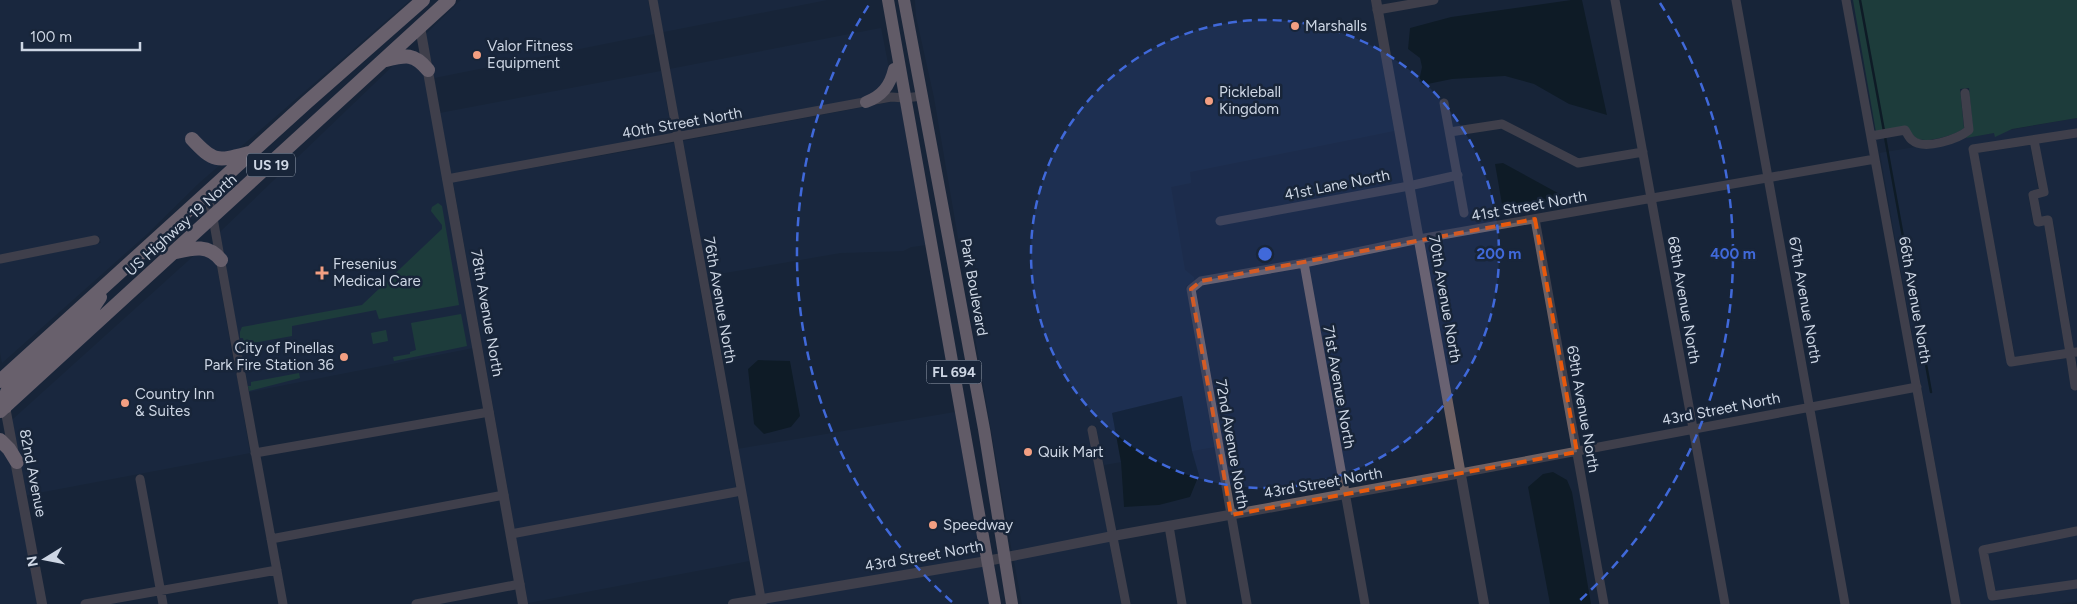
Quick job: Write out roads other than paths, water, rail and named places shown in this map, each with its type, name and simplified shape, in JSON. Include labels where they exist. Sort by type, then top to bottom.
[{"type":"highway","points":[[420,27],[424,10],[435,0]]},
{"type":"highway","name":"US Highway 19 North","points":[[2,409],[214,218],[449,0]]},
{"type":"highway","points":[[395,50],[413,19],[419,2]]},
{"type":"highway","name":"US Highway 19 North","points":[[0,380],[419,2]]},
{"type":"highway","points":[[385,60],[403,55],[413,57],[420,61],[428,70]]},
{"type":"highway","points":[[192,138],[207,155],[217,159],[230,158],[252,152]]},
{"type":"highway","points":[[175,252],[204,248],[216,254],[221,260]]},
{"type":"highway","points":[[2,409],[7,392],[12,385],[88,315],[115,276]]},
{"type":"highway","points":[[0,440],[9,448],[17,462]]},
{"type":"main road","points":[[880,0],[897,85],[905,98]]},
{"type":"main road","name":"FL 694","points":[[888,0],[995,604]]},
{"type":"main road","name":"FL 694","points":[[904,0],[922,96]]},
{"type":"main road","points":[[910,0],[915,60]]},
{"type":"main road","points":[[866,102],[879,96],[884,91],[894,69]]},
{"type":"main road","name":"Park Boulevard","points":[[922,96],[984,429],[1003,558],[1012,604]]},
{"type":"main road","points":[[924,202],[935,223],[951,313],[958,325],[965,326]]},
{"type":"main road","points":[[947,333],[952,332],[956,339],[967,399],[984,429]]},
{"type":"street","name":"76th Avenue North","points":[[652,0],[761,602]]},
{"type":"street","points":[[1377,5],[1434,0]]},
{"type":"street","name":"68th Avenue North","points":[[1616,0],[1724,604]]},
{"type":"street","name":"67th Avenue North","points":[[1736,0],[1770,178],[1845,604]]},
{"type":"street","name":"66th Avenue North","points":[[1846,0],[1875,136],[1875,159],[1956,604]]},
{"type":"street","name":"70th Avenue North","points":[[1377,5],[1484,604]]},
{"type":"street","name":"78th Avenue North","points":[[420,27],[524,604]]},
{"type":"street","points":[[1875,136],[1904,130],[1913,141],[1924,145],[1942,142],[1962,135],[1969,130],[1965,93]]},
{"type":"street","name":"40th Street North","points":[[447,179],[891,97],[922,96]]},
{"type":"street","points":[[1444,102],[1464,213]]},
{"type":"street","points":[[1450,132],[1502,124],[1578,163],[1643,152]]},
{"type":"street","points":[[2074,352],[2011,362],[1973,149],[2077,134]]},
{"type":"street","points":[[2034,140],[2044,192],[2033,194],[2038,222],[2048,220],[2074,352],[2075,386]]},
{"type":"street","name":"41st Street North","points":[[1191,290],[1201,281],[1304,263],[1419,239],[1875,159]]},
{"type":"street","name":"41st Lane North","points":[[1220,221],[1409,186],[1458,175]]},
{"type":"street","points":[[207,192],[214,218],[283,604]]},
{"type":"street","name":"69th Avenue North","points":[[1535,219],[1604,604]]},
{"type":"street","points":[[0,259],[95,240]]},
{"type":"street","name":"71st Avenue North","points":[[1304,263],[1365,604]]},
{"type":"street","name":"72nd Avenue North","points":[[1191,290],[1247,604]]},
{"type":"street","name":"43rd Street North","points":[[733,604],[761,602],[987,561],[1916,387]]},
{"type":"street","name":"82nd Avenue","points":[[2,409],[17,462],[42,604]]},
{"type":"street","points":[[256,453],[489,412]]},
{"type":"street","points":[[1092,430],[1126,604]]},
{"type":"street","points":[[140,479],[163,604]]},
{"type":"street","points":[[511,534],[741,491]]},
{"type":"street","points":[[271,539],[504,495]]},
{"type":"street","points":[[1168,526],[1182,604]]},
{"type":"street","points":[[2077,531],[1983,550],[1992,596],[2077,584]]},
{"type":"street","points":[[86,604],[277,570]]},
{"type":"street","points":[[416,604],[520,584]]},
{"type":"waterway","points":[[1860,0],[1884,131]]},
{"type":"waterway","points":[[1885,137],[1931,392]]},
{"type":"place","name":"Marshalls","points":[[1295,26]]},
{"type":"place","name":"Valor Fitness Equipment","points":[[477,55]]},
{"type":"place","name":"Pickleball Kingdom","points":[[1209,101]]},
{"type":"place","name":"Fresenius Medical Care","points":[[322,273]]},
{"type":"place","name":"City of Pinellas Park Fire Station 36","points":[[344,357]]},
{"type":"place","name":"Country Inn & Suites","points":[[125,403]]},
{"type":"place","name":"Quik Mart","points":[[1028,452]]},
{"type":"place","name":"Speedway","points":[[933,525]]}]
